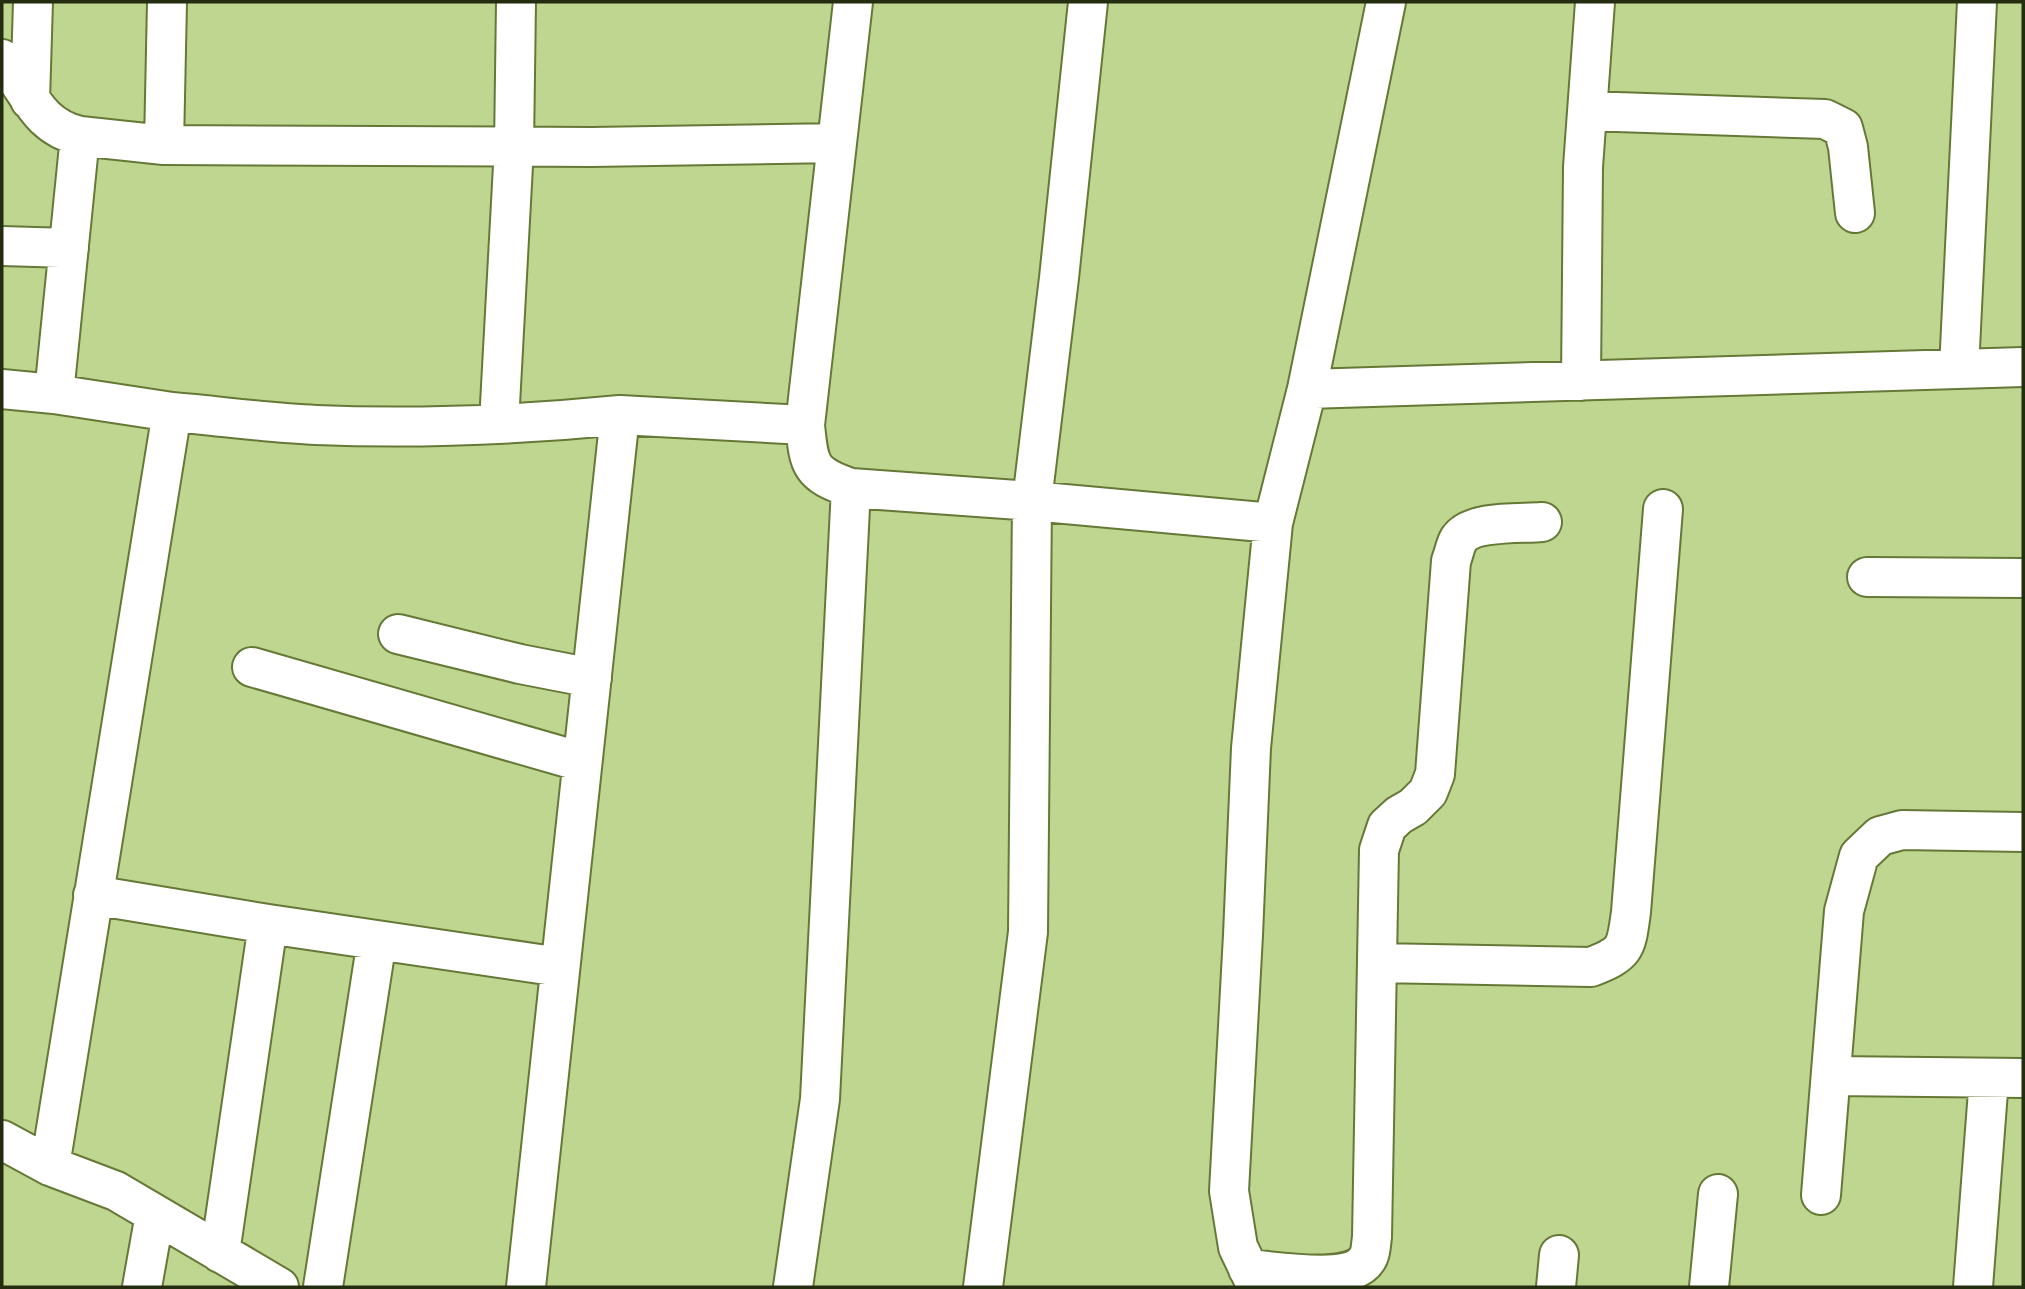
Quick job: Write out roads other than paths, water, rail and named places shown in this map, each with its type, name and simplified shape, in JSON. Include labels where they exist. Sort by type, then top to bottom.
[{"type":"street","points":[[30,100],[33,2]]},
{"type":"street","points":[[164,145],[167,2]]},
{"type":"street","points":[[499,424],[514,147],[516,2]]},
{"type":"street","points":[[853,2],[805,425],[808,459],[827,479],[851,488],[1273,523]]},
{"type":"street","points":[[983,1287],[1028,932],[1032,501],[1088,2]]},
{"type":"street","points":[[1387,2],[1307,390],[1273,523],[1251,748],[1228,1191],[1238,1247],[1253,1278],[1331,1275],[1355,1270],[1368,1259],[1372,1237],[1379,850],[1387,826],[1428,792],[1435,774],[1451,561],[1459,540],[1466,532],[1480,526],[1542,522]]},
{"type":"street","points":[[1581,381],[1583,167],[1595,2]]},
{"type":"street","points":[[1959,369],[1977,2]]},
{"type":"street","points":[[2,59],[30,100],[47,120],[64,132],[164,145],[514,147],[837,143]]},
{"type":"street","points":[[1587,110],[1825,119],[1843,128],[1848,147],[1855,213]]},
{"type":"street","points":[[54,394],[80,136]]},
{"type":"street","points":[[2,246],[69,248]]},
{"type":"street","points":[[1307,390],[2023,367]]},
{"type":"street","points":[[2,389],[172,412],[315,425],[499,424],[620,415],[805,425]]},
{"type":"street","points":[[50,1166],[172,412]]},
{"type":"street","points":[[526,1287],[620,415]]},
{"type":"street","points":[[793,1287],[820,1099],[851,488]]},
{"type":"street","points":[[1377,963],[1591,967],[1615,958],[1626,943],[1662,509]]},
{"type":"street","points":[[1867,577],[2023,578]]},
{"type":"street","points":[[398,634],[520,664],[592,678]]},
{"type":"street","points":[[252,667],[582,762]]},
{"type":"street","points":[[1821,1195],[1844,911],[1859,856],[1880,836],[1902,830],[2023,832]]},
{"type":"street","points":[[93,895],[560,967]]},
{"type":"street","points":[[220,1253],[268,924]]},
{"type":"street","points":[[323,1287],[376,940]]},
{"type":"street","points":[[1831,1076],[2006,1078],[1973,1287]]},
{"type":"street","points":[[2,1140],[50,1166],[116,1191],[279,1287]]},
{"type":"street","points":[[1710,1287],[1718,1194]]},
{"type":"street","points":[[142,1287],[156,1214]]}]
